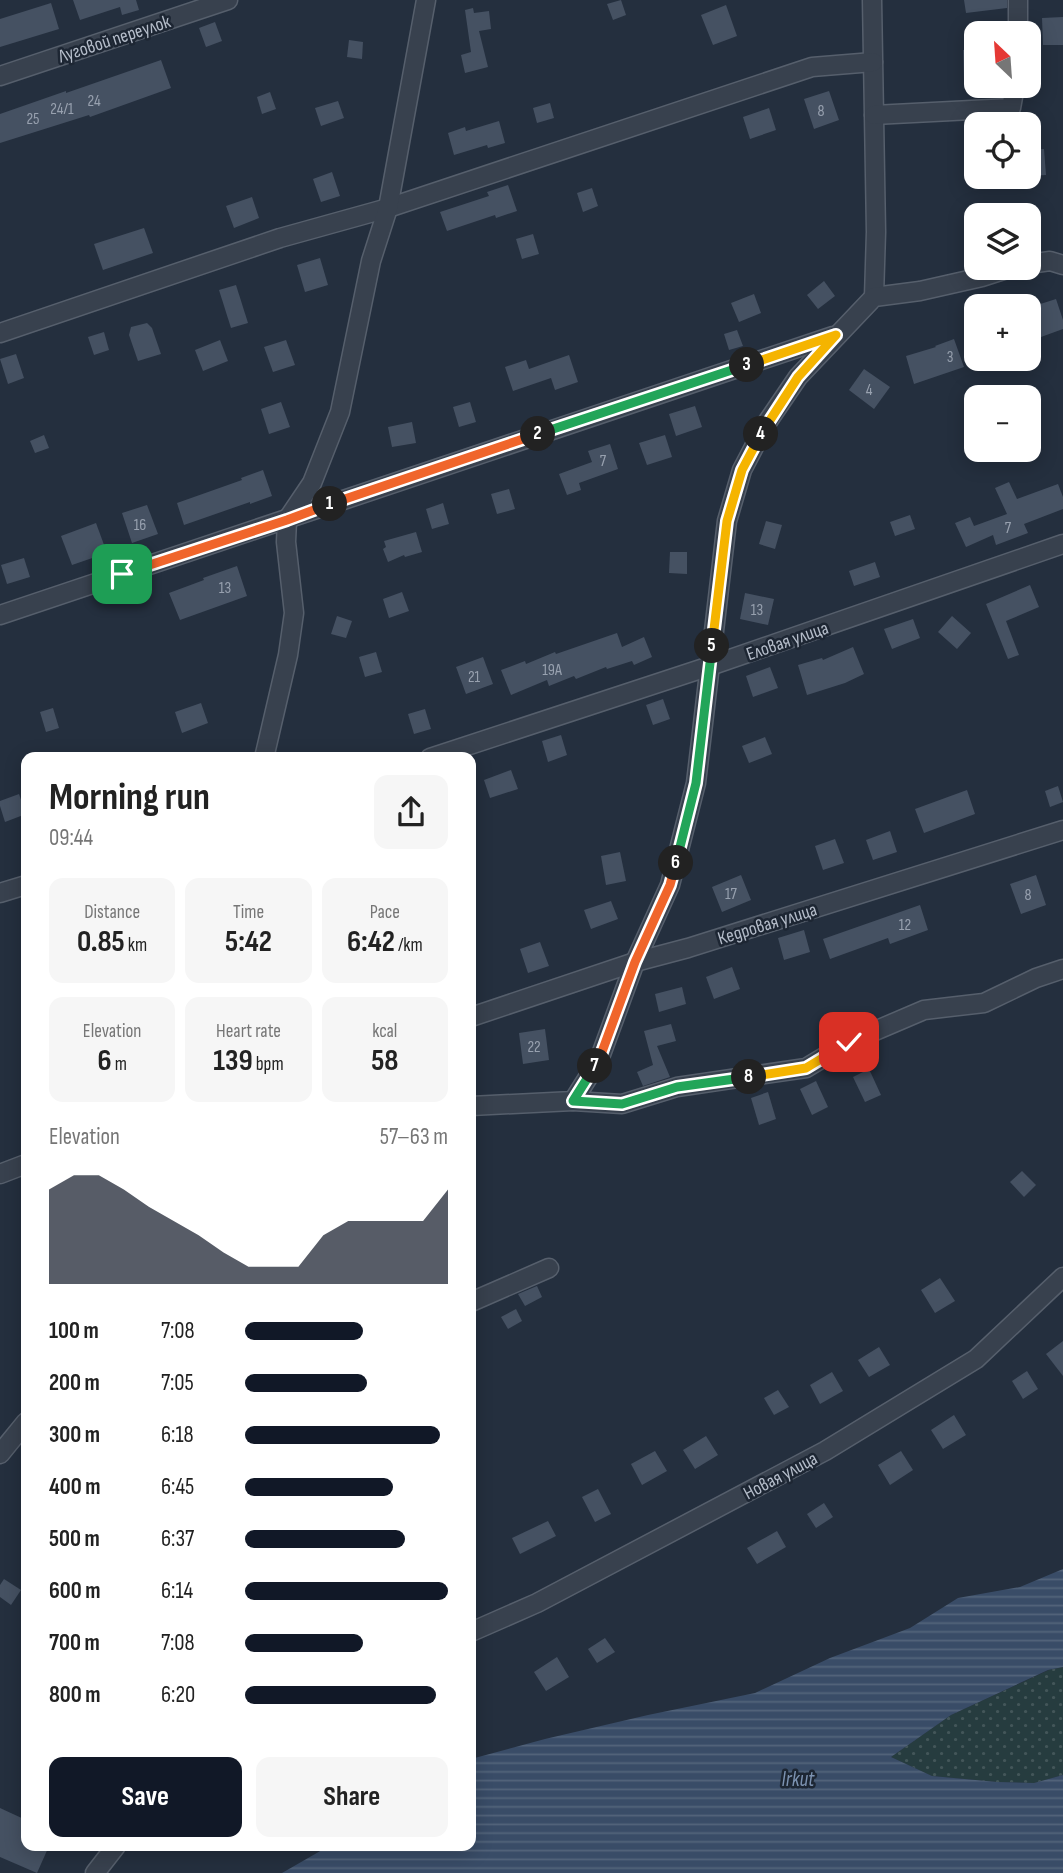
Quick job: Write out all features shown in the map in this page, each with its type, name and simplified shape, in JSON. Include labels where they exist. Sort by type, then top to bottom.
[{"type":"street","name":"Луговой переулок","points":[[0,76],[228,0]]},
{"type":"street","points":[[265,752],[288,655],[294,614],[286,542],[287,520],[312,484],[340,412],[371,261],[388,208],[426,0]]},
{"type":"street","points":[[872,0],[876,232],[874,297]]},
{"type":"street","points":[[1018,0],[1018,21]]},
{"type":"street","points":[[0,332],[280,238],[388,208],[812,67],[873,62]]},
{"type":"street","points":[[874,116],[1011,108],[1013,98]]},
{"type":"street","points":[[1041,262],[1050,261],[1063,265]]},
{"type":"street","points":[[573,1101],[599,1060],[635,962],[670,885],[696,783],[727,521],[742,470],[766,424],[798,377],[874,297],[919,291],[965,280]]},
{"type":"street","points":[[0,615],[836,335]]},
{"type":"street","name":"Еловая улица","points":[[448,752],[709,666],[1063,544]]},
{"type":"street","name":"Кедровая улица","points":[[476,1015],[635,962],[688,948],[1063,830]]},
{"type":"street","points":[[0,893],[21,887]]},
{"type":"street","points":[[476,1106],[573,1101],[622,1104],[677,1087],[806,1068],[849,1042],[924,1010],[984,1003],[1036,978],[1063,969]]},
{"type":"street","points":[[0,1174],[21,1166]]},
{"type":"street","points":[[476,1300],[549,1268]]},
{"type":"street","name":"Новая улица","points":[[476,1630],[537,1603],[825,1451],[976,1359],[1063,1277]]},
{"type":"street","points":[[0,1454],[21,1428]]},
{"type":"street","points":[[95,1873],[112,1851]]},
{"type":"green space","points":[[1063,1667],[1063,1775],[1034,1783],[932,1776],[891,1757],[951,1715],[1049,1670]]},
{"type":"water","name":"Irkut","points":[[1063,1569],[1063,1667],[1048,1670],[951,1715],[891,1757],[932,1776],[1034,1783],[1063,1775],[1063,1873],[282,1873],[320,1851],[476,1851],[476,1758],[648,1715],[755,1693],[830,1658],[910,1628],[958,1598],[1020,1587]]},
{"type":"building","points":[[73,0],[136,0],[139,10],[122,15],[120,7],[80,20]]},
{"type":"building","points":[[621,0],[626,15],[613,20],[607,4]]},
{"type":"building","points":[[964,0],[1007,0],[1007,8],[966,13]]},
{"type":"building","points":[[51,3],[59,29],[0,47],[0,19]]},
{"type":"building","points":[[726,5],[737,36],[713,45],[701,15]]},
{"type":"building","points":[[473,8],[474,13],[489,11],[491,29],[479,31],[488,67],[465,73],[461,55],[471,52],[465,10]]},
{"type":"building","points":[[1063,17],[1063,45],[1043,45],[1042,18]]},
{"type":"building","points":[[215,22],[222,41],[206,47],[199,28]]},
{"type":"building","points":[[349,40],[363,42],[362,59],[347,57]]},
{"type":"building","points":[[161,60],[171,88],[90,117],[89,115],[0,143],[0,114]]},
{"type":"building","points":[[829,91],[839,120],[814,129],[804,99]]},
{"type":"building","points":[[270,92],[276,109],[262,114],[257,97]]},
{"type":"building","points":[[338,101],[344,118],[321,126],[315,108]]},
{"type":"building","points":[[550,103],[554,118],[537,123],[533,108]]},
{"type":"building","points":[[769,108],[776,130],[750,139],[743,117]]},
{"type":"building","points":[[499,121],[505,143],[488,148],[487,145],[454,155],[448,133],[465,127],[466,131]]},
{"type":"building","points":[[1041,149],[1044,149],[1046,175],[1041,175]]},
{"type":"building","points":[[332,172],[340,196],[321,202],[313,179]]},
{"type":"building","points":[[508,185],[517,211],[496,218],[495,215],[447,231],[440,212],[489,196],[487,192]]},
{"type":"building","points":[[592,188],[598,206],[583,212],[577,193]]},
{"type":"building","points":[[252,197],[259,218],[234,228],[226,206]]},
{"type":"building","points":[[144,228],[153,253],[103,270],[94,244]]},
{"type":"building","points":[[533,234],[539,254],[522,259],[516,239]]},
{"type":"building","points":[[320,258],[328,285],[305,292],[297,265]]},
{"type":"building","points":[[824,281],[835,296],[818,309],[807,295]]},
{"type":"building","points":[[236,285],[248,323],[231,328],[219,290]]},
{"type":"building","points":[[754,294],[761,313],[739,322],[731,303]]},
{"type":"building","points":[[1056,299],[1063,329],[1041,337],[1041,304]]},
{"type":"building","points":[[147,323],[152,328],[161,354],[138,361],[129,335],[131,327]]},
{"type":"building","points":[[737,330],[743,346],[729,350],[724,334]]},
{"type":"building","points":[[104,332],[109,350],[94,355],[88,337]]},
{"type":"building","points":[[954,339],[964,367],[914,384],[906,356]]},
{"type":"building","points":[[220,340],[228,361],[203,371],[195,350]]},
{"type":"building","points":[[286,340],[295,365],[273,372],[264,347]]},
{"type":"building","points":[[16,354],[24,378],[8,384],[0,359]]},
{"type":"building","points":[[569,355],[578,382],[555,390],[551,378],[513,391],[505,367],[526,360],[529,369]]},
{"type":"building","points":[[864,369],[890,387],[874,409],[849,390]]},
{"type":"building","points":[[281,402],[290,427],[269,434],[261,409]]},
{"type":"building","points":[[470,402],[476,422],[459,427],[453,407]]},
{"type":"building","points":[[695,406],[702,427],[676,436],[669,414]]},
{"type":"building","points":[[412,422],[416,443],[392,447],[388,427]]},
{"type":"building","points":[[44,435],[49,448],[35,453],[30,441]]},
{"type":"building","points":[[665,435],[672,457],[647,465],[639,443]]},
{"type":"building","points":[[610,444],[618,469],[579,483],[581,490],[567,495],[559,474],[592,462],[588,451]]},
{"type":"building","points":[[263,470],[272,496],[184,525],[177,503]]},
{"type":"building","points":[[1009,482],[1017,499],[1058,484],[1063,497],[1063,509],[1024,524],[1028,533],[996,545],[993,535],[966,547],[955,523],[970,517],[974,526],[1007,514],[995,488]]},
{"type":"building","points":[[509,489],[515,509],[497,514],[491,494]]},
{"type":"building","points":[[443,503],[449,524],[432,529],[426,509]]},
{"type":"building","points":[[147,505],[158,534],[132,543],[122,513]]},
{"type":"building","points":[[910,515],[915,529],[895,536],[890,522]]},
{"type":"building","points":[[766,521],[782,525],[775,549],[759,544]]},
{"type":"building","points":[[96,523],[107,553],[72,565],[61,536]]},
{"type":"building","points":[[416,532],[422,552],[405,557],[404,555],[388,562],[383,549],[386,547],[384,541]]},
{"type":"building","points":[[670,552],[687,552],[687,574],[669,573]]},
{"type":"building","points":[[24,558],[30,577],[7,584],[1,565]]},
{"type":"building","points":[[875,562],[880,577],[854,586],[849,571]]},
{"type":"building","points":[[237,566],[247,596],[180,620],[169,593]]},
{"type":"building","points":[[1030,585],[1039,607],[1006,621],[1019,655],[1008,659],[986,604]]},
{"type":"building","points":[[402,592],[409,611],[389,618],[383,599]]},
{"type":"building","points":[[745,593],[774,599],[768,625],[740,619]]},
{"type":"building","points":[[337,616],[352,621],[346,638],[331,634]]},
{"type":"building","points":[[952,616],[971,633],[957,649],[938,632]]},
{"type":"building","points":[[913,619],[920,638],[892,649],[884,629]]},
{"type":"building","points":[[617,633],[622,647],[644,637],[652,657],[634,665],[632,661],[607,669],[606,667],[576,679],[574,676],[549,686],[547,680],[511,695],[501,670]]},
{"type":"building","points":[[853,647],[864,674],[807,695],[798,665],[822,658],[823,660]]},
{"type":"building","points":[[376,652],[382,672],[365,677],[359,657]]},
{"type":"building","points":[[483,657],[493,684],[466,694],[456,667]]},
{"type":"building","points":[[770,667],[778,688],[753,697],[746,676]]},
{"type":"building","points":[[663,699],[670,719],[653,725],[646,705]]},
{"type":"building","points":[[201,703],[208,723],[182,733],[175,712]]},
{"type":"building","points":[[53,708],[59,728],[46,732],[40,712]]},
{"type":"building","points":[[425,709],[431,729],[414,734],[408,714]]},
{"type":"building","points":[[561,735],[567,755],[548,762],[542,741]]},
{"type":"building","points":[[765,737],[772,754],[749,763],[742,746]]},
{"type":"building","points":[[511,770],[518,789],[490,798],[484,780]]},
{"type":"building","points":[[1058,786],[1063,802],[1050,807],[1045,791]]},
{"type":"building","points":[[967,790],[975,814],[924,833],[915,809]]},
{"type":"building","points":[[19,794],[21,816],[5,822],[0,801]]},
{"type":"building","points":[[890,831],[897,852],[873,860],[866,840]]},
{"type":"building","points":[[835,839],[844,863],[823,870],[815,846]]},
{"type":"building","points":[[620,852],[626,881],[606,885],[601,856]]},
{"type":"building","points":[[741,875],[751,900],[722,912],[712,887]]},
{"type":"building","points":[[1036,875],[1046,905],[1021,914],[1010,884]]},
{"type":"building","points":[[611,901],[618,919],[591,929],[584,910]]},
{"type":"building","points":[[920,905],[928,930],[890,944],[888,938],[830,959],[823,939]]},
{"type":"building","points":[[804,930],[810,952],[784,960],[778,938]]},
{"type":"building","points":[[540,942],[549,966],[528,973],[520,949]]},
{"type":"building","points":[[732,967],[740,989],[714,999],[706,977]]},
{"type":"building","points":[[682,987],[686,1004],[659,1012],[655,994]]},
{"type":"building","points":[[671,1024],[676,1041],[657,1046],[670,1077],[643,1086],[637,1072],[653,1065],[644,1031]]},
{"type":"building","points":[[545,1029],[549,1060],[523,1064],[519,1033]]},
{"type":"building","points":[[869,1069],[881,1095],[865,1102],[853,1077]]},
{"type":"building","points":[[816,1081],[828,1107],[812,1115],[800,1089]]},
{"type":"building","points":[[768,1092],[776,1119],[759,1125],[751,1098]]},
{"type":"building","points":[[1022,1171],[1036,1185],[1024,1197],[1010,1182]]},
{"type":"building","points":[[940,1278],[955,1301],[935,1313],[921,1290]]},
{"type":"building","points":[[537,1286],[542,1297],[525,1306],[518,1294]]},
{"type":"building","points":[[516,1309],[522,1321],[508,1329],[501,1317]]},
{"type":"building","points":[[1063,1341],[1063,1376],[1046,1354]]},
{"type":"building","points":[[879,1347],[890,1365],[869,1377],[858,1360]]},
{"type":"building","points":[[1027,1371],[1038,1389],[1023,1399],[1012,1381]]},
{"type":"building","points":[[832,1372],[843,1391],[820,1404],[810,1385]]},
{"type":"building","points":[[778,1390],[789,1407],[774,1415],[764,1398]]},
{"type":"building","points":[[954,1415],[966,1435],[943,1449],[931,1430]]},
{"type":"building","points":[[706,1436],[718,1455],[695,1469],[683,1450]]},
{"type":"building","points":[[655,1451],[667,1471],[642,1485],[631,1464]]},
{"type":"building","points":[[901,1451],[913,1470],[890,1485],[878,1465]]},
{"type":"building","points":[[598,1489],[611,1514],[595,1522],[582,1497]]},
{"type":"building","points":[[824,1503],[833,1517],[816,1528],[807,1514]]},
{"type":"building","points":[[548,1521],[556,1536],[520,1554],[512,1538]]},
{"type":"building","points":[[777,1531],[786,1547],[757,1564],[747,1548]]},
{"type":"building","points":[[4,1579],[21,1590],[11,1605],[0,1597],[0,1585]]},
{"type":"building","points":[[605,1638],[615,1652],[597,1663],[588,1649]]},
{"type":"building","points":[[557,1657],[569,1677],[546,1691],[534,1672]]},
{"type":"building","points":[[0,1808],[21,1818],[21,1851],[47,1851],[37,1873],[0,1857]]},
{"type":"route","points":[[122,574],[836,335],[798,377],[766,424],[742,470],[727,521],[696,783],[670,885],[635,962],[599,1060],[573,1101],[622,1104],[677,1087],[806,1068],[849,1042]]}]
